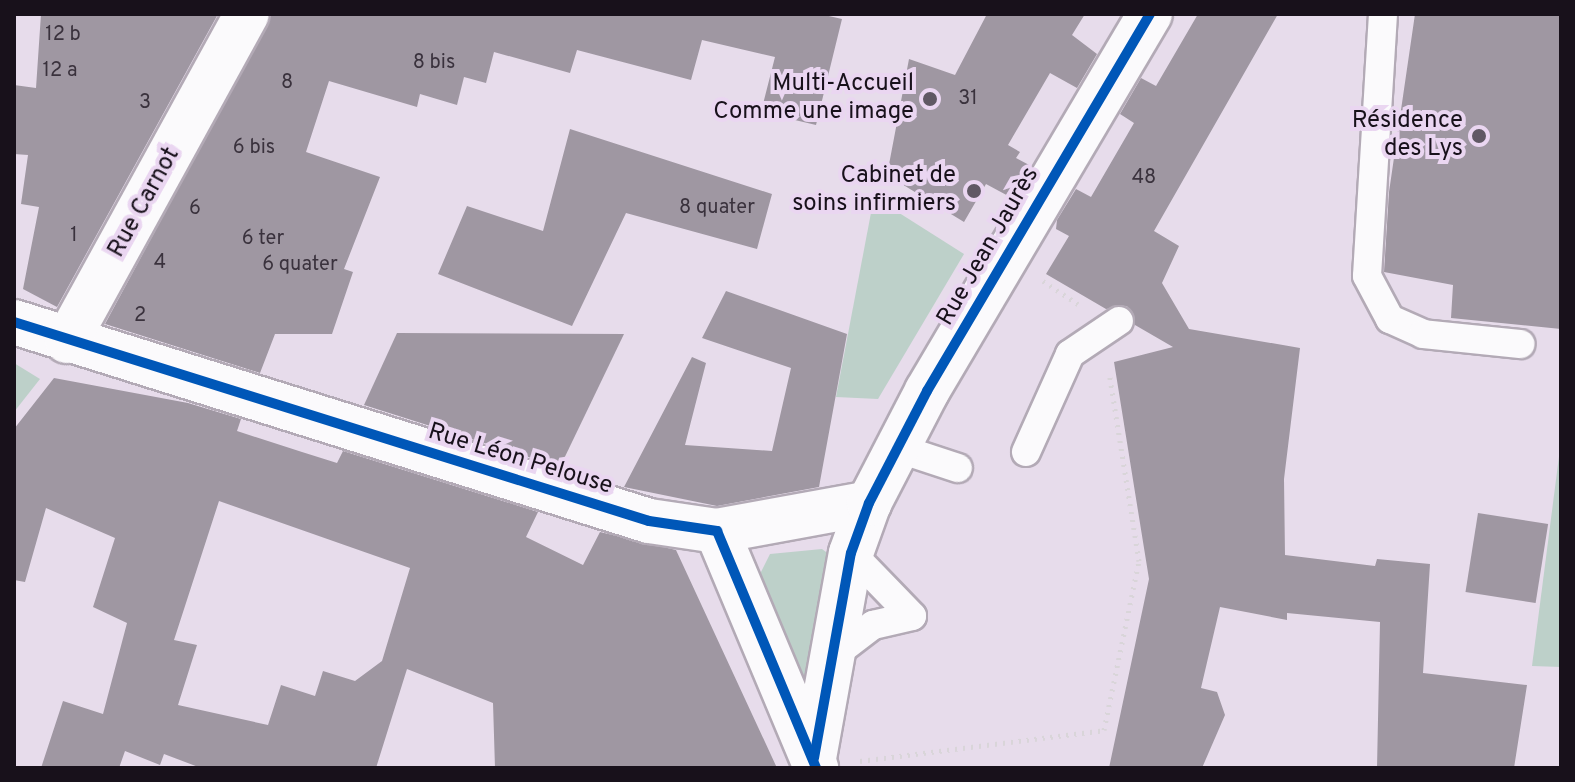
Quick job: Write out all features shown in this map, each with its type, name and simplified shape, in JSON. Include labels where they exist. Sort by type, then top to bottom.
[{"type":"street","name":"Rue Carnot","points":[[67,341],[247,14]]},
{"type":"street","name":"Rue Jean Jaurès","points":[[828,763],[831,657],[851,553],[869,503],[897,448],[1150,14]]},
{"type":"street","points":[[14,322],[67,341]]},
{"type":"street","name":"Rue Léon Pelouse","points":[[67,341],[649,521],[717,531]]},
{"type":"street","points":[[828,763],[744,605],[717,531],[869,503]]},
{"type":"lane","points":[[1383,14],[1367,276],[1390,319],[1423,334],[1520,344]]},
{"type":"lane","points":[[1026,452],[1070,354],[1110,326]]},
{"type":"lane","points":[[897,448],[958,468]]},
{"type":"lane","points":[[831,657],[873,625],[912,616],[851,553]]},
{"type":"path","points":[[828,763],[1104,730],[1139,561],[1110,326],[1028,273]]},
{"type":"shaded area","points":[[874,197],[964,254],[878,399],[836,397]]},
{"type":"shaded area","points":[[14,363],[40,379],[14,412]]},
{"type":"shaded area","points":[[1561,441],[1561,667],[1532,666]]},
{"type":"shaded area","points":[[822,549],[830,555],[814,699],[759,576],[770,554]]},
{"type":"building","points":[[41,14],[218,14],[57,307],[23,289],[39,207],[21,204],[28,155],[14,154],[14,85],[36,88]]},
{"type":"building","points":[[272,14],[820,14],[842,19],[816,125],[761,112],[775,57],[702,40],[691,80],[577,50],[570,73],[494,52],[486,83],[464,77],[457,105],[420,94],[417,107],[329,81],[306,152],[380,177],[344,269],[353,272],[332,334],[275,334],[260,373],[105,324]]},
{"type":"building","points":[[987,14],[1085,14],[1072,35],[1097,54],[1077,88],[1050,73],[1008,145],[1020,152],[1016,158],[1031,166],[1012,198],[986,184],[964,222],[887,175],[909,59],[955,75]]},
{"type":"building","points":[[1198,14],[1278,14],[1154,231],[1179,246],[1162,283],[1189,329],[1300,348],[1284,479],[1285,555],[1375,566],[1377,559],[1430,564],[1423,673],[1527,685],[1514,768],[1377,768],[1380,622],[1287,613],[1287,620],[1220,607],[1201,688],[1217,692],[1225,715],[1202,768],[1109,768],[1149,579],[1114,362],[1173,347],[1135,325],[1127,306],[1106,309],[1046,274],[1069,236],[1056,229],[1057,220],[1076,189],[1091,197],[1134,123],[1120,114],[1141,78],[1156,86]]},
{"type":"building","name":"Résidence des Lys","points":[[1415,14],[1561,14],[1561,329],[1451,318],[1453,285],[1384,272],[1389,192]]},
{"type":"building","points":[[570,129],[772,194],[757,249],[626,213],[572,326],[438,274],[467,206],[543,231]]},
{"type":"building","points":[[726,291],[847,334],[819,487],[717,506],[624,487],[692,357],[706,363],[685,445],[772,451],[791,368],[702,338]]},
{"type":"building","points":[[397,333],[624,334],[560,467],[364,405]]},
{"type":"building","points":[[54,378],[188,403],[241,419],[237,431],[337,463],[343,451],[538,512],[526,537],[583,565],[600,532],[676,550],[777,768],[495,768],[493,703],[407,669],[376,768],[201,768],[164,754],[160,765],[125,751],[119,768],[41,768],[63,701],[103,714],[127,623],[93,607],[115,538],[46,508],[25,582],[14,580],[14,429]],"holes":[[[219,501],[410,568],[382,661],[355,681],[323,671],[315,696],[281,685],[268,725],[178,705],[197,645],[174,640]]]},
{"type":"building","points":[[1478,513],[1548,524],[1536,603],[1465,592]]},
{"type":"cycle path","points":[[814,758],[851,553],[869,503],[927,391],[1150,14]]},
{"type":"cycle path","points":[[14,322],[649,521],[717,531],[816,768]]},
{"type":"place","name":"Multi-Accueil Comme une image","points":[[930,99]]},
{"type":"place","name":"Résidence des Lys","points":[[1479,136]]},
{"type":"place","name":"Cabinet de soins infirmiers","points":[[974,191]]}]
